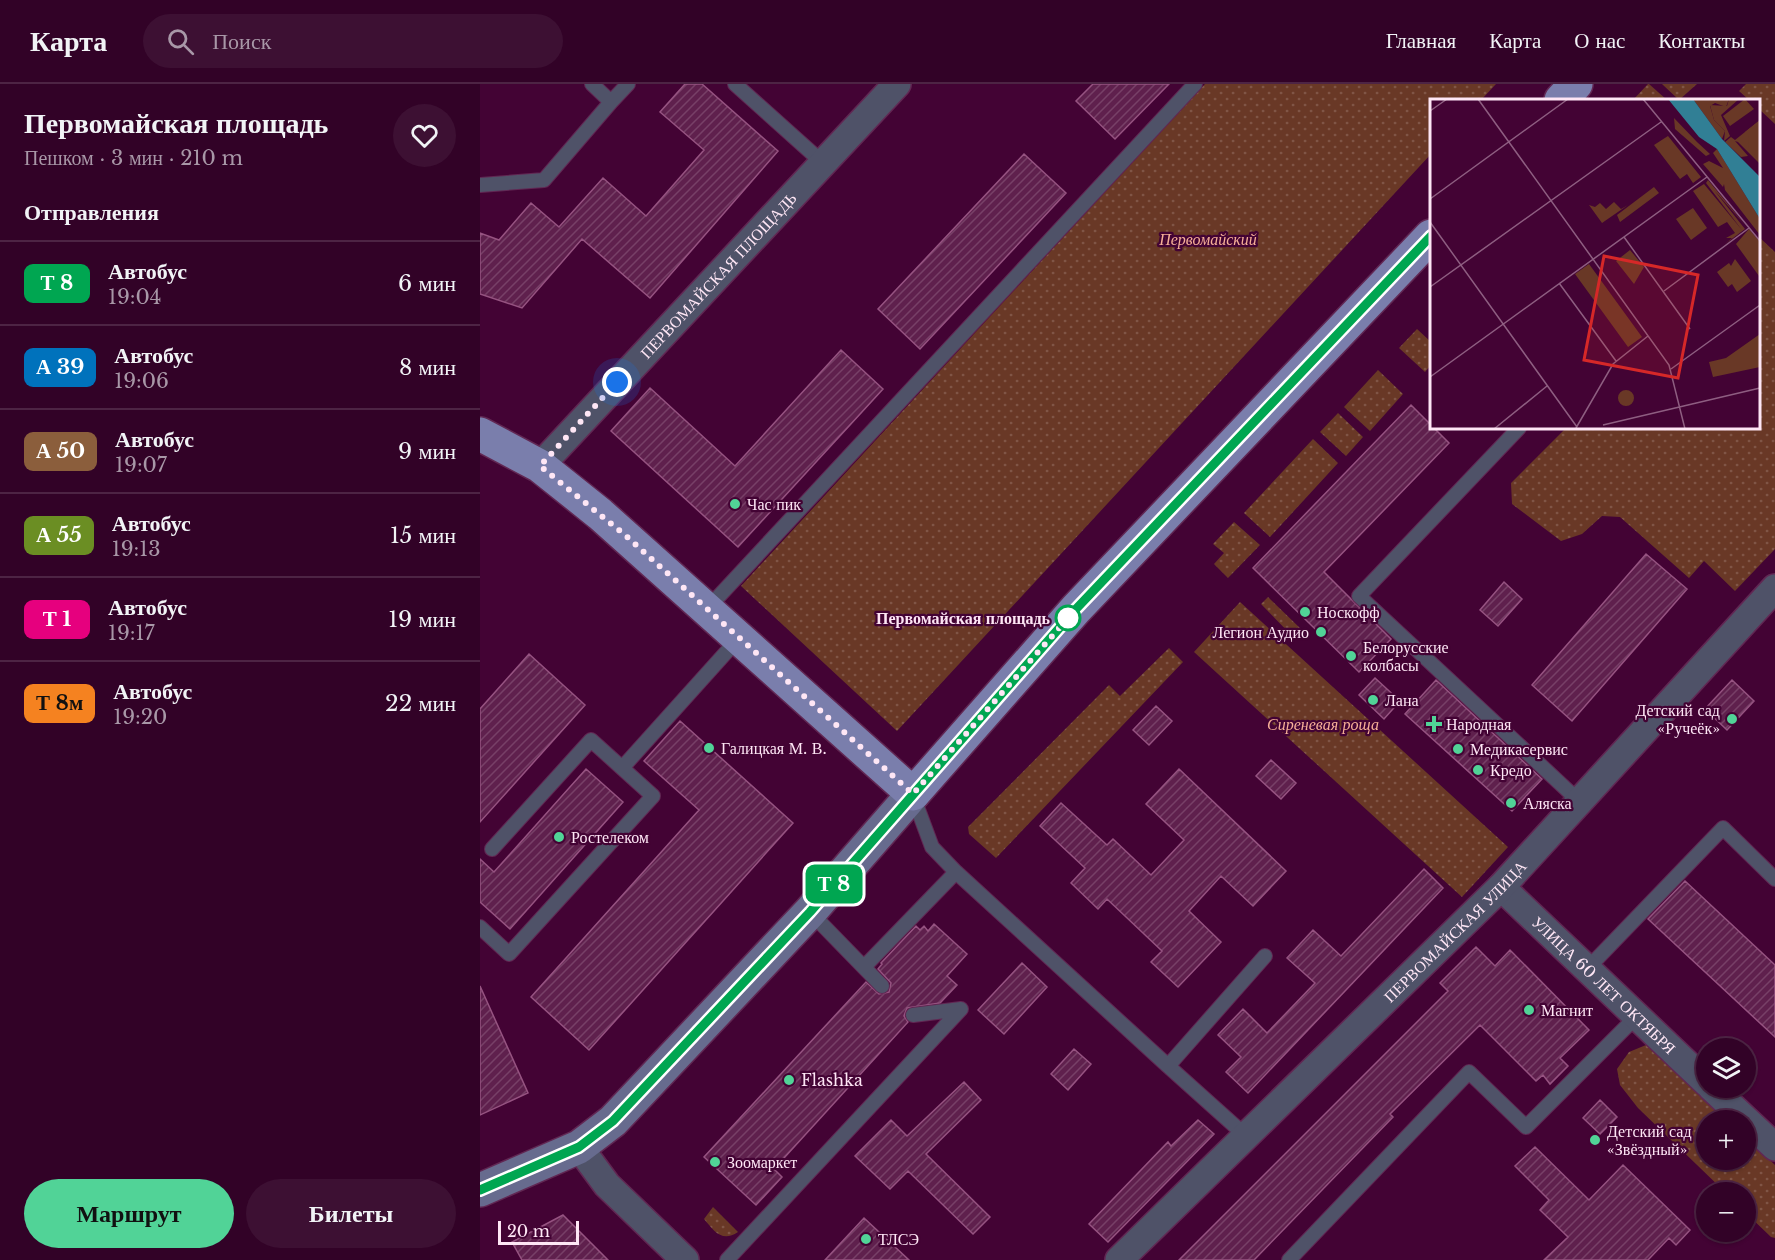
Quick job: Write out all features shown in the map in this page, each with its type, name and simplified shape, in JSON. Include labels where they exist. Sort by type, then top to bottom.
[{"type":"main road","points":[[1562,99],[1576,84]]},
{"type":"main road","points":[[480,1190],[579,1147],[613,1121],[810,912],[1076,609],[1430,237]]},
{"type":"main road","points":[[480,434],[540,466],[625,535],[913,794]]},
{"type":"street","name":"ПЕРВОМАЙСКАЯ ПЛОЩАДЬ","points":[[540,466],[897,84]]},
{"type":"street","name":"ПЕРВОМАЙСКАЯ УЛИЦА","points":[[1119,1260],[1502,887],[1775,588]]},
{"type":"street","name":"УЛИЦА 60 ЛЕТ ОКТЯБРЯ","points":[[1502,887],[1696,1072]]},
{"type":"street","points":[[1722,1098],[1775,1148]]},
{"type":"street","points":[[579,1147],[607,1185],[685,1260]]},
{"type":"lane","points":[[592,84],[611,102]]},
{"type":"lane","points":[[480,185],[544,180],[628,84]]},
{"type":"lane","points":[[735,84],[823,163]]},
{"type":"lane","points":[[707,609],[1195,84]]},
{"type":"lane","points":[[1518,429],[1359,596],[1580,802]]},
{"type":"lane","points":[[622,768],[739,638]]},
{"type":"lane","points":[[480,927],[509,954],[653,796],[591,740],[492,849]]},
{"type":"lane","points":[[913,794],[932,847],[956,872],[1246,1136]]},
{"type":"lane","points":[[1588,968],[1723,828],[1775,879]]},
{"type":"lane","points":[[864,967],[956,872]]},
{"type":"lane","points":[[810,912],[882,986]]},
{"type":"lane","points":[[1168,1066],[1265,956]]},
{"type":"lane","points":[[727,1260],[961,1009],[914,1016]]},
{"type":"lane","points":[[1288,1260],[1469,1072],[1526,1127],[1637,1016]]},
{"type":"green space","name":"Первомайский","points":[[1205,84],[1496,84],[1482,99],[1430,99],[1430,155],[897,731],[741,586]]},
{"type":"green space","points":[[1649,84],[1666,99],[1634,99]]},
{"type":"green space","points":[[1662,84],[1697,84],[1680,99]]},
{"type":"green space","points":[[1746,84],[1775,84],[1775,124],[1760,110],[1760,99],[1748,99],[1739,91]]},
{"type":"green space","points":[[1760,238],[1775,252],[1775,549],[1735,591],[1704,561],[1689,578],[1620,517],[1602,516],[1582,534],[1561,541],[1512,504],[1511,483],[1565,429],[1760,429]]},
{"type":"green space","points":[[1417,329],[1430,341],[1430,366],[1425,372],[1399,348]]},
{"type":"green space","points":[[1378,370],[1403,394],[1370,431],[1344,407]]},
{"type":"green space","points":[[1338,413],[1363,437],[1346,456],[1320,432]]},
{"type":"green space","points":[[1313,439],[1338,463],[1270,537],[1244,513]]},
{"type":"green space","points":[[1234,522],[1260,545],[1228,578],[1214,564],[1224,553],[1213,544]]},
{"type":"green space","points":[[1268,597],[1303,631],[1295,639],[1261,604]]},
{"type":"green space","name":"Сиреневая роща","points":[[1240,602],[1508,847],[1462,897],[1194,652]]},
{"type":"green space","points":[[1169,648],[1183,662],[996,858],[969,834],[968,827],[1109,685],[1120,696]]},
{"type":"green space","points":[[1646,1045],[1696,1091],[1696,1098],[1703,1098],[1716,1110],[1696,1110],[1696,1164],[1638,1108],[1620,1085],[1617,1069],[1629,1052]]},
{"type":"green space","points":[[1756,1147],[1775,1165],[1775,1238],[1756,1223],[1756,1182],[1715,1182],[1702,1170],[1756,1170]]},
{"type":"green space","points":[[713,1207],[738,1232],[723,1236],[711,1228],[704,1219]]},
{"type":"building","points":[[685,84],[702,84],[778,151],[650,298],[582,239],[522,308],[480,294],[480,233],[499,240],[531,203],[559,227],[603,178],[646,216],[704,150],[660,112]]},
{"type":"building","points":[[1093,84],[1169,84],[1115,139],[1076,101]]},
{"type":"building","points":[[1024,154],[1066,193],[920,349],[878,309]]},
{"type":"building","points":[[841,350],[883,389],[738,547],[611,431],[650,388],[735,466]]},
{"type":"building","points":[[1411,405],[1430,424],[1430,429],[1435,429],[1449,443],[1324,572],[1391,639],[1359,672],[1253,568]]},
{"type":"building","points":[[1646,554],[1687,589],[1572,721],[1532,685]]},
{"type":"building","points":[[1504,582],[1522,599],[1498,626],[1480,610]]},
{"type":"building","points":[[529,654],[585,705],[480,822],[480,709]]},
{"type":"building","points":[[1375,678],[1400,701],[1384,719],[1359,695]]},
{"type":"building","points":[[1436,680],[1542,779],[1512,811],[1405,714]]},
{"type":"building","points":[[1732,680],[1754,701],[1727,730],[1705,709]]},
{"type":"building","points":[[1156,706],[1172,721],[1149,745],[1133,730]]},
{"type":"building","points":[[680,721],[793,823],[589,1050],[531,997],[699,810],[644,761]]},
{"type":"building","points":[[1271,760],[1296,783],[1281,799],[1256,776]]},
{"type":"building","name":"Ростелеком","points":[[586,769],[623,802],[510,929],[480,902],[480,859],[494,872]]},
{"type":"building","points":[[1179,769],[1286,871],[1253,906],[1221,876],[1189,911],[1221,942],[1178,987],[1151,962],[1162,951],[1107,899],[1098,909],[1071,883],[1085,868],[1040,826],[1061,803],[1107,845],[1113,839],[1151,875],[1184,840],[1146,804]]},
{"type":"building","points":[[1424,869],[1443,888],[1248,1093],[1226,1072],[1241,1057],[1218,1035],[1243,1009],[1267,1033],[1315,983],[1287,958],[1313,930],[1341,956]]},
{"type":"building","points":[[1685,881],[1775,965],[1775,1037],[1648,919]]},
{"type":"building","points":[[934,924],[967,954],[947,976],[957,985],[940,1003],[907,1008],[904,1016],[908,1022],[774,1169],[782,1177],[756,1205],[704,1157],[866,982],[879,994],[889,992],[891,983],[878,969],[881,963],[916,926],[920,930],[924,926],[928,931]]},
{"type":"building","points":[[1476,947],[1495,966],[1510,950],[1589,1030],[1560,1058],[1568,1066],[1550,1084],[1543,1075],[1536,1081],[1480,1025],[1390,1114],[1393,1117],[1254,1260],[1179,1260],[1448,991],[1440,983]]},
{"type":"building","points":[[1022,963],[1047,987],[1004,1034],[978,1010]]},
{"type":"building","points":[[480,986],[528,1093],[480,1115]]},
{"type":"building","points":[[1074,1049],[1091,1064],[1068,1090],[1051,1074]]},
{"type":"building","points":[[964,1082],[981,1100],[926,1154],[990,1217],[973,1234],[908,1171],[890,1189],[855,1156],[891,1120],[907,1136]]},
{"type":"building","points":[[1600,1100],[1617,1117],[1600,1134],[1583,1118]]},
{"type":"building","points":[[1198,1120],[1214,1134],[1108,1242],[1089,1224],[1168,1142],[1171,1146]]},
{"type":"building","points":[[1535,1147],[1589,1200],[1623,1165],[1690,1230],[1676,1245],[1669,1238],[1648,1260],[1544,1260],[1568,1237],[1540,1210],[1549,1200],[1515,1166]]},
{"type":"building","points":[[563,1215],[608,1260],[522,1260],[512,1242]]},
{"type":"building","name":"ТЛСЭ","points":[[864,1218],[909,1260],[825,1260]]},
{"type":"bus line","points":[[480,1190],[579,1147],[613,1121],[810,912],[1076,609],[1430,237]]},
{"type":"place","name":"Час пик","points":[[735,504]]},
{"type":"place","name":"Носкофф","points":[[1305,612]]},
{"type":"place","name":"Первомайская площадь","points":[[1068,618]]},
{"type":"place","name":"Легион Аудио","points":[[1321,632]]},
{"type":"place","name":"Белорусские колбасы","points":[[1351,656]]},
{"type":"place","name":"Лана","points":[[1373,700]]},
{"type":"place","name":"Детский сад «Ручеёк»","points":[[1732,719]]},
{"type":"place","name":"Народная","points":[[1434,724]]},
{"type":"place","name":"Галицкая М. В.","points":[[709,748]]},
{"type":"place","name":"Медикасервис","points":[[1458,749]]},
{"type":"place","name":"Кредо","points":[[1478,770]]},
{"type":"place","name":"Аляска","points":[[1511,803]]},
{"type":"place","name":"Ростелеком","points":[[559,837]]},
{"type":"place","name":"Магнит","points":[[1529,1010]]},
{"type":"place","name":"Flashka","points":[[789,1080]]},
{"type":"place","name":"Детский сад «Звёздный»","points":[[1595,1140]]},
{"type":"place","name":"Зоомаркет","points":[[715,1162]]},
{"type":"place","name":"ТЛСЭ","points":[[866,1239]]},
{"type":"route","points":[[617,382],[540,466],[625,535],[913,794],[1068,618]]}]
